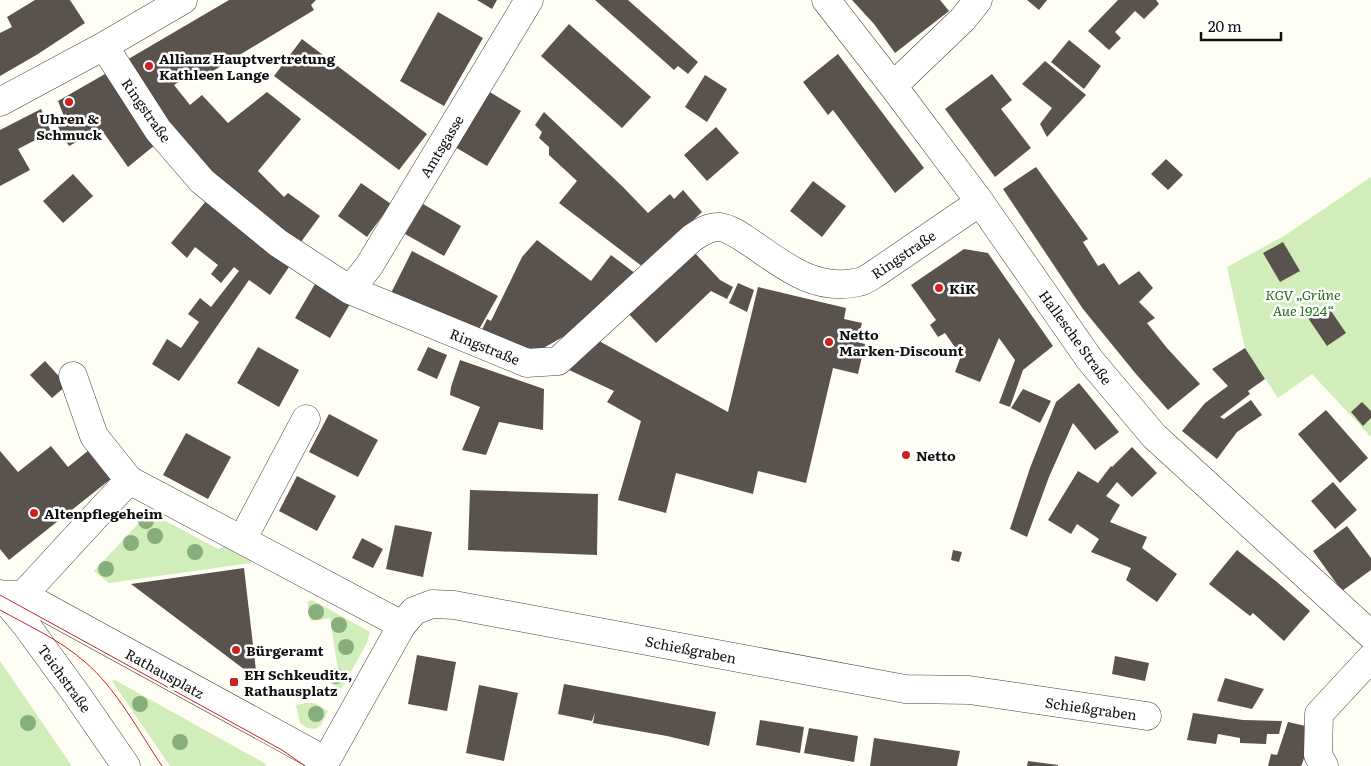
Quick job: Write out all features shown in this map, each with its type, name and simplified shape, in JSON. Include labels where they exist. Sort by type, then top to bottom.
[{"type":"street","points":[[0,102],[104,46],[150,8],[183,0]]},
{"type":"street","name":"Amtsgasse","points":[[350,290],[369,266],[529,0]]},
{"type":"street","name":"Hallesche Straße","points":[[826,0],[980,202],[1090,360],[1154,436],[1371,635]]},
{"type":"street","points":[[893,86],[963,19],[978,0]]},
{"type":"street","name":"Ringstraße","points":[[104,46],[158,130],[202,181],[278,243],[350,290],[528,363],[558,361],[692,238],[705,230],[718,227],[735,233],[795,273],[810,280],[826,284],[842,284],[860,282],[876,273],[980,202]]},
{"type":"street","points":[[73,376],[94,436],[129,480],[402,625]]},
{"type":"street","points":[[242,540],[306,419]]},
{"type":"street","points":[[8,595],[129,480]]},
{"type":"street","name":"Teichstraße","points":[[8,595],[13,623],[77,695],[126,766]]},
{"type":"street","name":"Rathausplatz","points":[[8,595],[324,763]]},
{"type":"street","name":"Schießgraben","points":[[324,763],[402,625],[414,611],[432,604],[454,605],[905,689],[969,690],[1147,716]]},
{"type":"street","points":[[1324,766],[1318,755],[1319,714],[1371,658]]},
{"type":"green space","name":"KGV „Grüne Aue 1924“","points":[[1371,177],[1371,437],[1312,374],[1278,398],[1245,348],[1227,267],[1284,236]]},
{"type":"green space","points":[[149,512],[218,549],[231,544],[251,553],[251,563],[109,583],[94,571]]},
{"type":"green space","points":[[312,600],[370,632],[367,643],[341,689],[315,675],[338,670],[330,618],[311,621],[307,602]]},
{"type":"green space","points":[[0,661],[72,766],[0,766]]},
{"type":"green space","points":[[115,680],[266,764],[266,766],[170,766],[112,681]]},
{"type":"green space","points":[[314,703],[328,711],[321,725],[315,729],[307,728],[300,723],[296,705]]},
{"type":"building","points":[[35,0],[70,0],[85,23],[0,76],[0,33],[12,27],[7,17]]},
{"type":"building","points":[[229,0],[316,0],[311,5],[314,10],[198,80],[194,72],[174,85],[190,105],[202,95],[228,123],[267,92],[301,119],[258,171],[284,197],[288,193],[320,216],[298,246],[205,166],[169,125],[125,61]]},
{"type":"building","points":[[477,0],[497,0],[492,9]]},
{"type":"building","points":[[595,0],[628,0],[698,62],[688,74],[678,66],[674,70]]},
{"type":"building","points":[[852,0],[940,0],[949,11],[895,53],[874,24]]},
{"type":"building","points":[[1027,0],[1047,0],[1039,10]]},
{"type":"building","points":[[1118,0],[1156,0],[1159,4],[1144,19],[1135,11],[1115,32],[1121,38],[1109,50],[1088,31]]},
{"type":"building","points":[[438,12],[483,38],[444,106],[400,81]]},
{"type":"building","points":[[569,24],[651,97],[622,128],[541,56]]},
{"type":"building","points":[[302,39],[427,134],[399,170],[274,76]]},
{"type":"building","points":[[1069,40],[1101,66],[1084,89],[1051,62]]},
{"type":"building","points":[[838,54],[924,168],[895,193],[833,110],[828,115],[803,82]]},
{"type":"building","points":[[1045,61],[1086,95],[1047,137],[1040,124],[1052,108],[1022,84]]},
{"type":"building","points":[[105,74],[155,145],[128,167],[101,129],[69,146],[57,125],[65,119],[58,101]]},
{"type":"building","points":[[992,74],[1012,100],[1001,109],[1031,148],[995,177],[945,109]]},
{"type":"building","points":[[705,75],[727,89],[707,122],[685,107]]},
{"type":"building","points":[[488,91],[521,111],[487,166],[455,147]]},
{"type":"building","points":[[41,109],[51,132],[18,149],[30,170],[0,186],[0,130]]},
{"type":"building","points":[[544,112],[648,213],[670,194],[674,199],[683,190],[702,212],[643,267],[559,203],[577,181],[549,155],[549,147],[539,138],[542,132],[535,125]]},
{"type":"building","points":[[716,127],[739,153],[707,181],[684,155]]},
{"type":"building","points":[[1166,159],[1183,175],[1168,190],[1151,174]]},
{"type":"building","points":[[1036,167],[1088,239],[1083,242],[1098,266],[1104,263],[1119,285],[1139,271],[1153,288],[1139,302],[1155,318],[1147,323],[1200,384],[1168,410],[1083,309],[1003,189]]},
{"type":"building","points":[[73,174],[93,196],[63,223],[43,201]]},
{"type":"building","points":[[813,181],[846,206],[822,237],[790,211]]},
{"type":"building","points":[[361,183],[391,204],[367,237],[338,216]]},
{"type":"building","points":[[206,201],[289,267],[270,295],[249,280],[179,381],[152,364],[167,339],[181,348],[199,322],[188,314],[200,298],[211,307],[239,271],[234,267],[221,283],[211,274],[218,265],[195,247],[187,258],[171,243]]},
{"type":"building","points":[[423,204],[461,226],[444,256],[405,234]]},
{"type":"building","points":[[537,240],[591,281],[611,255],[636,274],[568,334],[538,351],[479,336],[487,319],[491,321],[522,257]]},
{"type":"building","points":[[1283,242],[1300,271],[1280,282],[1263,253]]},
{"type":"building","points":[[964,249],[988,253],[1053,346],[1023,370],[1010,407],[999,403],[1015,360],[999,338],[980,382],[955,372],[961,356],[945,333],[938,337],[930,325],[936,320],[911,285]]},
{"type":"building","points":[[412,251],[498,296],[477,333],[391,293]]},
{"type":"building","points":[[694,252],[720,280],[733,287],[727,299],[711,291],[656,343],[627,312]]},
{"type":"building","points":[[738,283],[754,290],[747,312],[729,303]]},
{"type":"building","points":[[315,284],[350,304],[330,338],[295,318]]},
{"type":"building","points":[[758,287],[846,308],[844,319],[862,323],[857,342],[865,344],[858,374],[833,368],[806,483],[758,471],[753,494],[676,473],[666,513],[618,500],[641,421],[607,402],[614,391],[569,370],[599,341],[728,412]]},
{"type":"building","points":[[1327,305],[1346,333],[1327,346],[1308,318]]},
{"type":"building","points":[[258,347],[299,370],[279,407],[237,383]]},
{"type":"building","points":[[428,347],[447,355],[437,379],[417,370]]},
{"type":"building","points":[[1245,348],[1265,379],[1248,391],[1250,394],[1220,417],[1224,419],[1251,400],[1262,415],[1237,432],[1217,459],[1182,431],[1205,403],[1228,386],[1212,369]]},
{"type":"building","points":[[460,360],[544,389],[543,430],[499,422],[486,455],[462,450],[480,407],[450,395]]},
{"type":"building","points":[[45,361],[67,385],[52,398],[30,375]]},
{"type":"building","points":[[1079,383],[1119,432],[1095,450],[1073,423],[1049,477],[1027,537],[1010,529],[1030,468],[1056,402]]},
{"type":"building","points":[[1023,389],[1051,401],[1040,423],[1011,408]]},
{"type":"building","points":[[1362,402],[1371,411],[1371,418],[1363,426],[1351,412]]},
{"type":"building","points":[[1326,410],[1368,458],[1340,483],[1298,434]]},
{"type":"building","points":[[329,414],[378,440],[358,477],[309,452]]},
{"type":"building","points":[[186,433],[231,457],[208,499],[163,475]]},
{"type":"building","name":"Altenpflegeheim","points":[[51,446],[68,467],[89,450],[112,478],[9,560],[0,549],[0,451],[18,472]]},
{"type":"building","points":[[1132,447],[1157,473],[1132,497],[1117,482],[1106,496],[1120,505],[1110,522],[1147,537],[1142,548],[1177,574],[1157,602],[1126,580],[1131,568],[1091,552],[1099,539],[1077,524],[1071,534],[1048,520],[1078,471],[1098,483],[1111,466]]},
{"type":"building","points":[[297,476],[336,496],[317,531],[279,511]]},
{"type":"building","points":[[1333,482],[1357,510],[1335,529],[1311,501]]},
{"type":"building","points":[[470,490],[598,494],[597,555],[468,550]]},
{"type":"building","points":[[395,525],[432,532],[423,577],[386,569]]},
{"type":"building","points":[[1347,526],[1371,558],[1371,570],[1342,591],[1313,551]]},
{"type":"building","points":[[362,538],[383,549],[373,568],[352,558]]},
{"type":"building","points":[[953,550],[962,552],[959,562],[951,560]]},
{"type":"building","points":[[1237,550],[1310,611],[1284,641],[1253,613],[1250,616],[1209,584]]},
{"type":"building","name":"Bürgeramt","points":[[244,568],[257,679],[131,584]]},
{"type":"building","points":[[417,655],[456,662],[447,711],[408,704]]},
{"type":"building","points":[[1115,656],[1149,663],[1145,681],[1112,674]]},
{"type":"building","points":[[1225,678],[1264,689],[1252,709],[1217,701]]},
{"type":"building","points":[[564,684],[716,712],[709,746],[667,736],[593,723],[595,712],[592,721],[558,714]]},
{"type":"building","points":[[479,685],[518,693],[504,761],[466,753]]},
{"type":"building","points":[[1193,713],[1243,720],[1282,721],[1279,734],[1267,734],[1266,744],[1240,743],[1240,738],[1218,734],[1216,744],[1187,740]]},
{"type":"building","points":[[760,720],[804,727],[800,753],[756,745]]},
{"type":"building","points":[[1288,722],[1314,728],[1302,764],[1301,766],[1268,766],[1271,754],[1277,755]]},
{"type":"building","points":[[809,728],[858,736],[854,762],[804,753]]},
{"type":"building","points":[[874,738],[960,751],[957,766],[870,766]]},
{"type":"building","points":[[1028,761],[1058,765],[1058,766],[1027,766]]},
{"type":"tram line","points":[[0,595],[282,750],[305,766]]},
{"type":"tram line","points":[[0,610],[44,634],[85,662],[117,697],[162,766]]},
{"type":"place","name":"Allianz Hauptvertretung Kathleen Lange","points":[[149,66]]},
{"type":"place","name":"Uhren & Schmuck","points":[[69,102]]},
{"type":"place","name":"KiK","points":[[939,288]]},
{"type":"place","name":"Netto Marken-Discount","points":[[829,342]]},
{"type":"place","name":"Netto","points":[[906,455]]},
{"type":"place","name":"Altenpflegeheim","points":[[34,513]]},
{"type":"place","name":"Bürgeramt","points":[[236,650]]},
{"type":"place","name":"EH Schkeuditz, Rathausplatz","points":[[234,682]]}]
